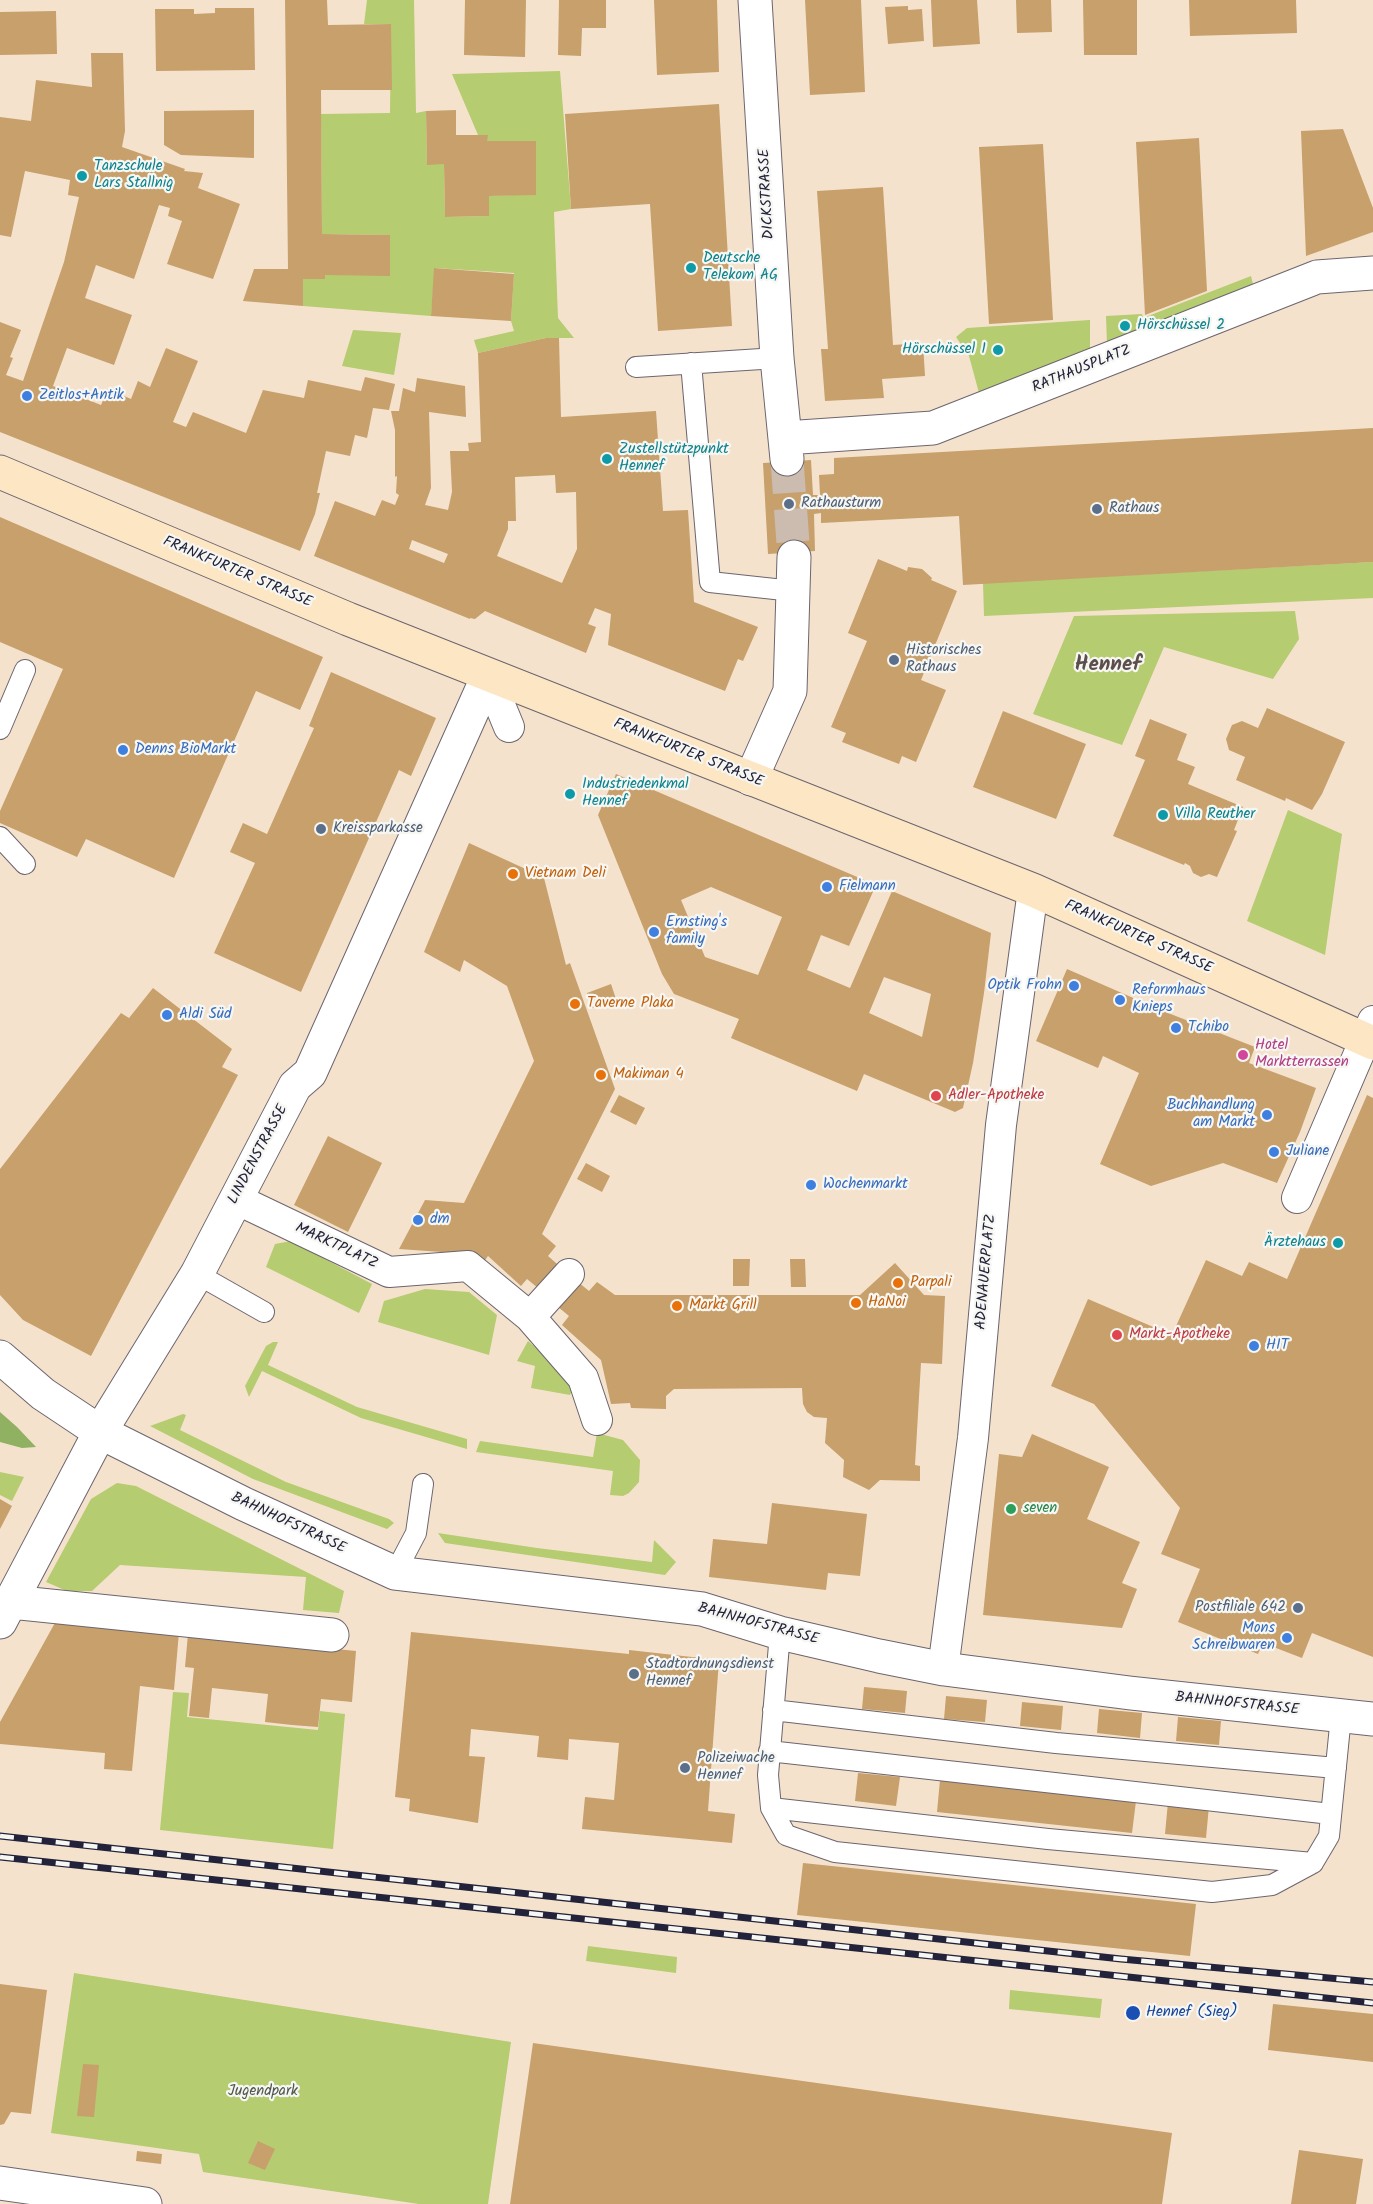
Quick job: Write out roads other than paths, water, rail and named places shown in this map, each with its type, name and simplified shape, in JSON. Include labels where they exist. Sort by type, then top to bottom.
[{"type":"main road","name":"FRANKFURTER STRASSE","points":[[0,472],[348,620],[1033,890],[1370,1035]]},
{"type":"street","name":"DICKSTRASSE","points":[[755,0],[777,358],[786,449]]},
{"type":"street","name":"RATHAUSPLATZ","points":[[786,449],[933,429],[1317,277],[1373,273]]},
{"type":"street","points":[[751,779],[790,691],[794,557]]},
{"type":"street","points":[[488,676],[509,727]]},
{"type":"street","name":"LINDENSTRASSE","points":[[5,1612],[100,1432],[197,1274],[295,1086],[310,1073],[488,676]]},
{"type":"street","name":"ADENAUERPLATZ","points":[[945,1654],[973,1438],[1000,1125],[1033,890]]},
{"type":"street","points":[[1297,1198],[1370,1035]]},
{"type":"street","name":"MARKTPLATZ","points":[[236,1199],[389,1272],[468,1266],[530,1317],[583,1378],[597,1420]]},
{"type":"street","points":[[530,1317],[569,1274]]},
{"type":"street","name":"BAHNHOFSTRASSE","points":[[0,1357],[43,1394],[100,1432],[244,1504],[395,1573],[470,1584],[702,1609],[780,1633],[944,1669],[1130,1693],[1373,1719]]},
{"type":"street","points":[[5,1612],[332,1635]]},
{"type":"street","points":[[0,2183],[145,2204]]},
{"type":"lane","points":[[636,367],[777,358]]},
{"type":"lane","points":[[691,363],[710,582],[794,591]]},
{"type":"lane","points":[[0,729],[25,670]]},
{"type":"lane","points":[[0,837],[26,864]]},
{"type":"lane","points":[[197,1274],[264,1312]]},
{"type":"lane","points":[[395,1573],[416,1533],[423,1485]]},
{"type":"lane","points":[[780,1633],[769,1751],[771,1809],[786,1835],[835,1852],[1212,1892],[1272,1885],[1313,1863],[1329,1836],[1341,1716]]},
{"type":"lane","points":[[773,1710],[1056,1743],[1336,1768]]},
{"type":"lane","points":[[769,1751],[1331,1814]]},
{"type":"lane","points":[[771,1809],[1048,1839],[1313,1863]]},
{"type":"tunnel","points":[[787,460],[794,557]]},
{"type":"railway","points":[[0,1836],[1121,1959],[1373,1982]]},
{"type":"railway","points":[[0,1857],[1373,2003]]},
{"type":"place","name":"Tanzschule Lars Stallnig","points":[[82,176]]},
{"type":"place","name":"Deutsche Telekom AG","points":[[691,268]]},
{"type":"place","name":"Hörschüssel 2","points":[[1125,326]]},
{"type":"place","name":"Hörschüssel 1","points":[[998,350]]},
{"type":"place","name":"Zeitlos+Antik","points":[[27,396]]},
{"type":"place","name":"Zustellstützpunkt Hennef","points":[[607,459]]},
{"type":"place","name":"Rathausturm","points":[[789,504]]},
{"type":"place","name":"Rathaus","points":[[1097,509]]},
{"type":"place","name":"Historisches Rathaus","points":[[894,660]]},
{"type":"place","name":"Denns BioMarkt","points":[[123,750]]},
{"type":"place","name":"Industriedenkmal Hennef","points":[[570,794]]},
{"type":"place","name":"Villa Reuther","points":[[1163,815]]},
{"type":"place","name":"Kreissparkasse","points":[[321,829]]},
{"type":"place","name":"Vietnam Deli","points":[[513,874]]},
{"type":"place","name":"Fielmann","points":[[827,887]]},
{"type":"place","name":"Ernsting's family","points":[[654,932]]},
{"type":"place","name":"Optik Frohn","points":[[1074,986]]},
{"type":"place","name":"Reformhaus Knieps","points":[[1120,1000]]},
{"type":"place","name":"Taverne Plaka","points":[[575,1004]]},
{"type":"place","name":"Aldi Süd","points":[[167,1015]]},
{"type":"place","name":"Tchibo","points":[[1176,1028]]},
{"type":"place","name":"Hotel Marktterrassen","points":[[1243,1055]]},
{"type":"place","name":"Makiman 4","points":[[601,1075]]},
{"type":"place","name":"Adler-Apotheke","points":[[936,1096]]},
{"type":"place","name":"Buchhandlung am Markt","points":[[1267,1115]]},
{"type":"place","name":"Juliane","points":[[1274,1152]]},
{"type":"place","name":"Wochenmarkt","points":[[811,1185]]},
{"type":"place","name":"dm","points":[[418,1220]]},
{"type":"place","name":"Ärztehaus","points":[[1338,1243]]},
{"type":"place","name":"Parpali","points":[[898,1283]]},
{"type":"place","name":"HaNoi","points":[[856,1303]]},
{"type":"place","name":"Markt Grill","points":[[677,1306]]},
{"type":"place","name":"Markt-Apotheke","points":[[1117,1335]]},
{"type":"place","name":"HIT","points":[[1254,1346]]},
{"type":"place","name":"seven","points":[[1011,1509]]},
{"type":"place","name":"Postfiliale 642","points":[[1298,1608]]},
{"type":"place","name":"Mons Schreibwaren","points":[[1287,1638]]},
{"type":"place","name":"Stadtordnungsdienst Hennef","points":[[634,1674]]},
{"type":"place","name":"Polizeiwache Hennef","points":[[685,1768]]},
{"type":"place","name":"Hennef (Sieg)","points":[[1133,2013]]},
{"type":"district","name":"Hennef","points":[[1108,666]]},
{"type":"park label","name":"Jugendpark","points":[[263,2092]]}]
